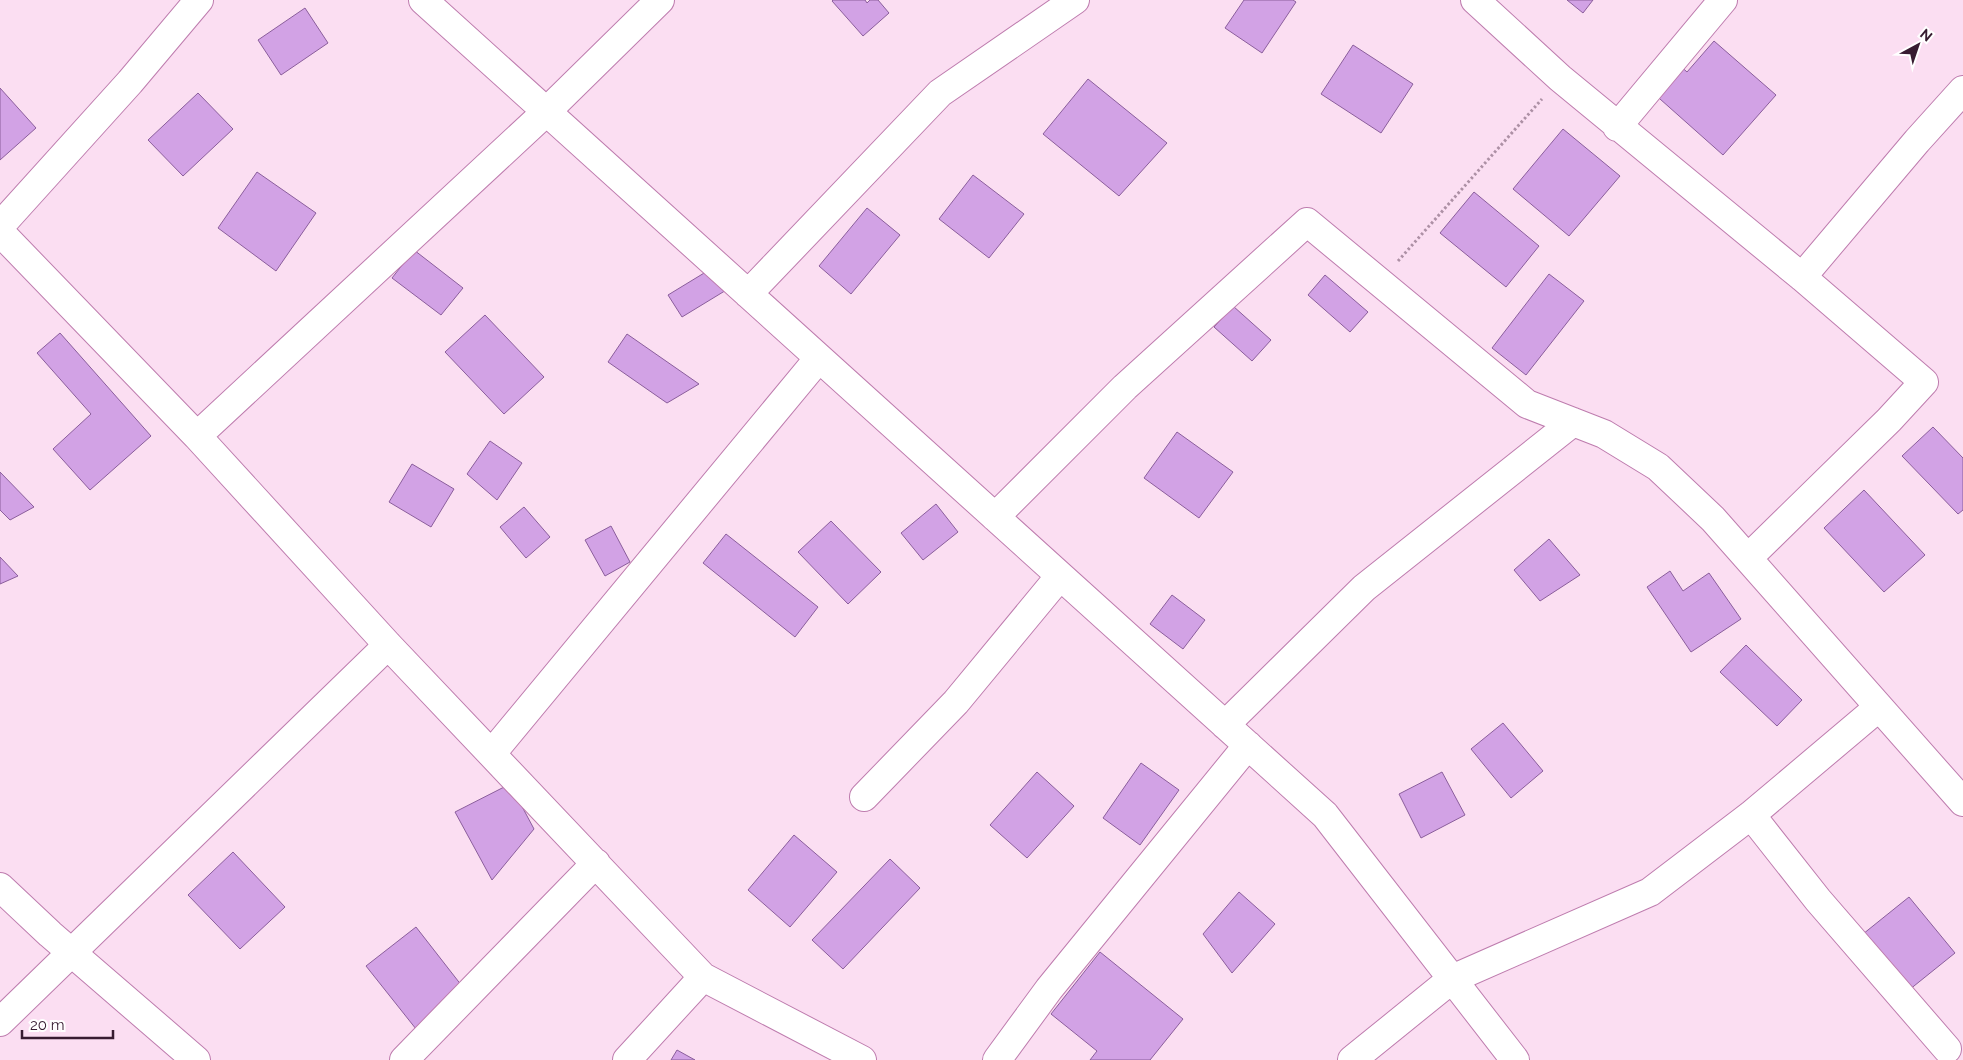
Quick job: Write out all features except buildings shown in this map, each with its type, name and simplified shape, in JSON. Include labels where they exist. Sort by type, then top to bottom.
[{"type":"street","points":[[0,226],[130,82],[199,0]]},
{"type":"street","points":[[423,0],[1325,815],[1515,1060]]},
{"type":"street","points":[[197,436],[546,112],[660,0]]},
{"type":"street","points":[[748,294],[940,93],[1075,0]]},
{"type":"street","points":[[1475,0],[1617,127],[1802,277],[1924,382],[1889,420],[1748,558]]},
{"type":"street","points":[[1617,127],[1723,0]]},
{"type":"street","points":[[1802,277],[1916,141],[1963,90]]},
{"type":"street","points":[[995,517],[1125,387],[1307,222],[1527,404],[1604,434],[1658,467],[1713,519],[1963,802]]},
{"type":"street","points":[[0,232],[197,436],[388,645],[703,976],[862,1060]]},
{"type":"street","points":[[492,753],[818,358]]},
{"type":"street","points":[[1225,725],[1364,588],[1573,422]]},
{"type":"street","points":[[864,797],[956,702],[1060,576]]},
{"type":"street","points":[[0,1022],[388,645]]},
{"type":"street","points":[[1352,1060],[1452,979],[1650,892],[1751,815],[1879,707]]},
{"type":"street","points":[[997,1060],[1049,989],[1248,745]]},
{"type":"street","points":[[1751,815],[1818,900],[1947,1049]]},
{"type":"street","points":[[404,1060],[596,863]]},
{"type":"street","points":[[0,887],[50,934],[196,1060]]},
{"type":"street","points":[[627,1060],[703,976]]},
{"type":"path","points":[[1380,282],[1560,78]]}]
